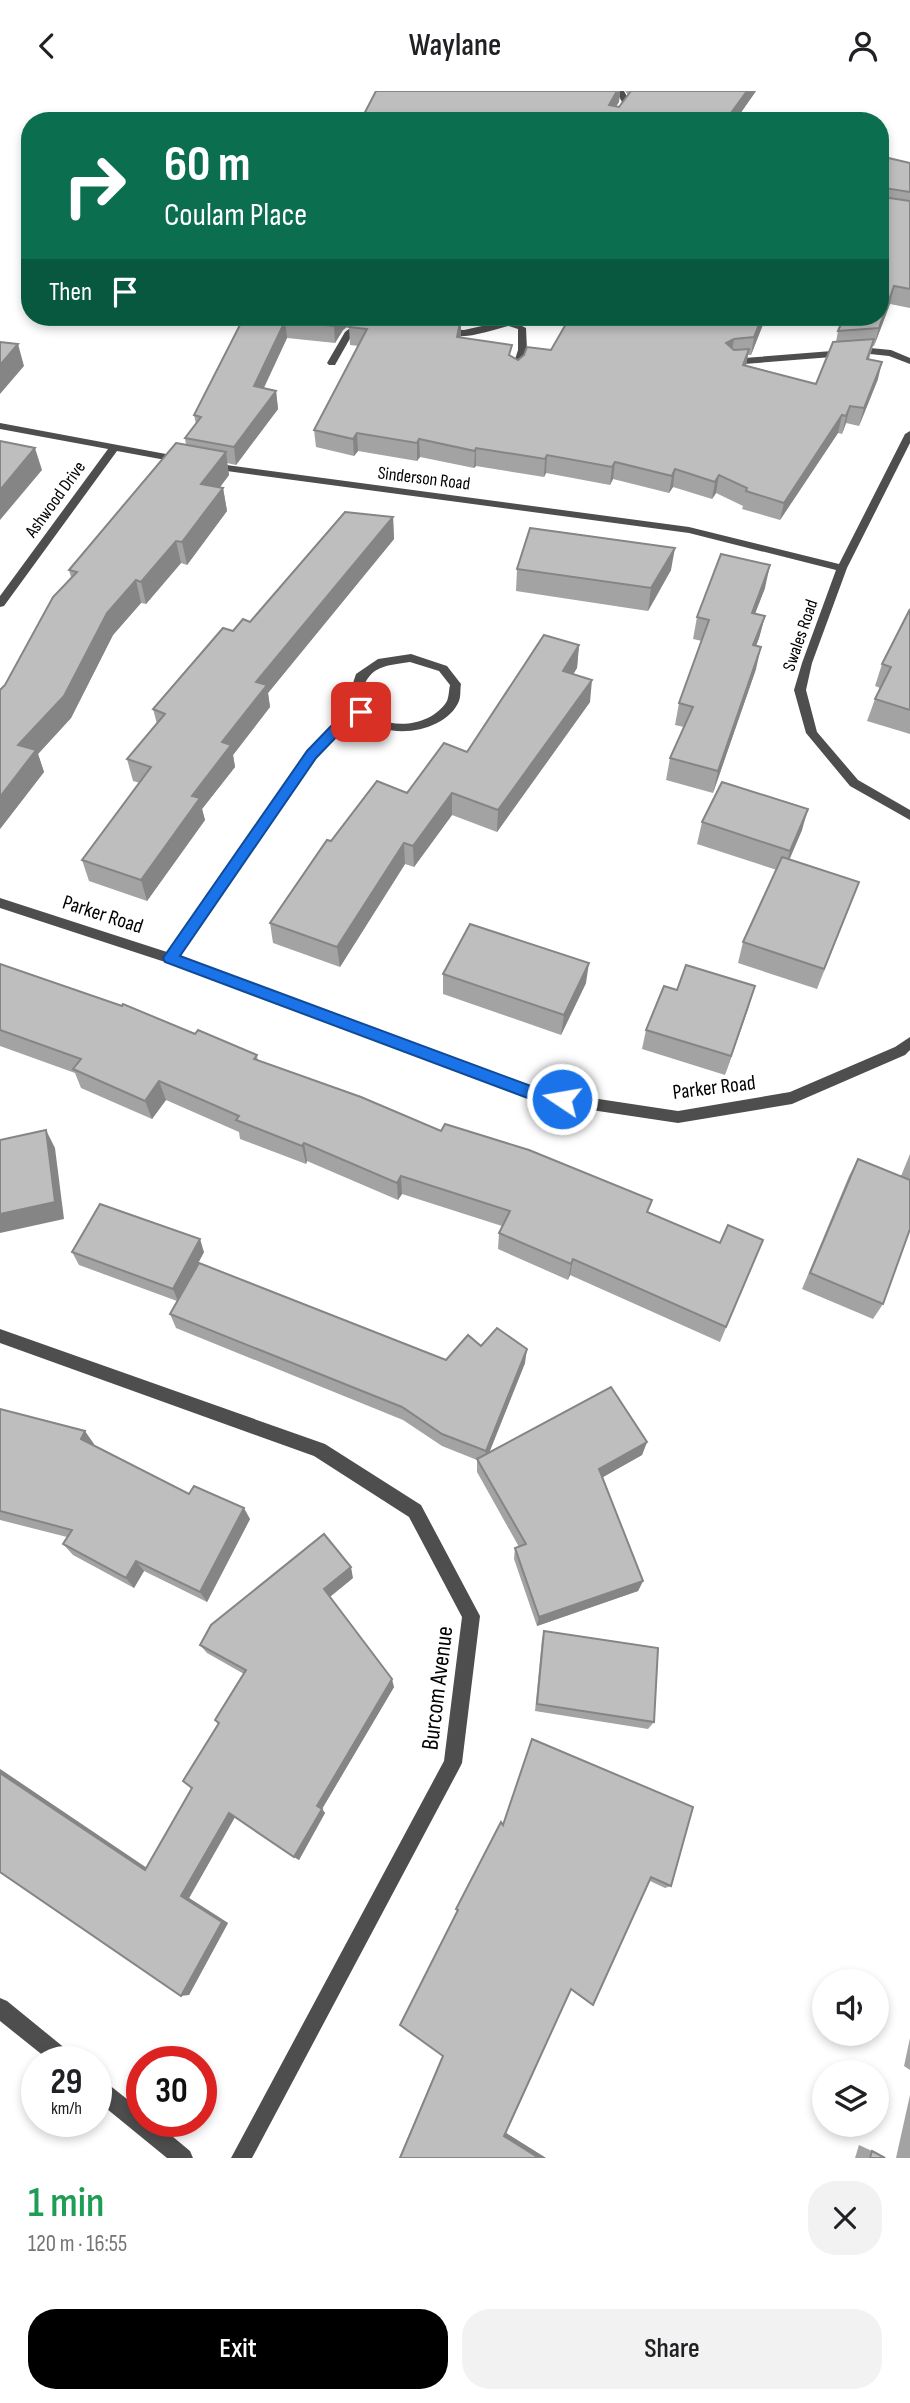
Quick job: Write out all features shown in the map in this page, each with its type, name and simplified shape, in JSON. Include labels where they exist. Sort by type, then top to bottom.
[{"type":"street","points":[[620,91],[626,102],[620,112]]},
{"type":"street","points":[[332,363],[348,334],[358,326]]},
{"type":"street","points":[[432,332],[464,333],[496,326]]},
{"type":"street","points":[[516,372],[523,354],[524,338],[522,328],[517,326]]},
{"type":"street","points":[[731,362],[870,351],[891,353],[910,361]]},
{"type":"street","points":[[0,426],[191,462]]},
{"type":"street","name":"Swales Road","points":[[910,435],[842,568],[800,690],[812,733],[855,783],[910,816]]},
{"type":"street","name":"Ashwood Drive","points":[[0,604],[114,448]]},
{"type":"street","name":"Sinderson Road","points":[[203,464],[254,474],[689,530],[842,568]]},
{"type":"street","points":[[411,658],[426,661],[441,667],[451,676],[456,688],[455,700],[448,711],[419,726],[384,725],[361,712],[354,698],[354,687],[360,677],[382,662],[411,658]]},
{"type":"street","points":[[170,958],[312,754],[336,729],[361,712]]},
{"type":"street","name":"Parker Road","points":[[0,903],[170,958],[538,1096],[678,1117],[792,1098],[900,1052],[910,1042]]},
{"type":"street","name":"Burcom Avenue","points":[[0,1336],[319,1450],[415,1511],[471,1616],[453,1763],[241,2158]]},
{"type":"street","points":[[0,2008],[47,2046]]},
{"type":"street","points":[[112,2100],[183,2158]]},
{"type":"building","points":[[376,91],[617,91],[609,105],[619,107],[631,91],[747,91],[732,112],[365,112]]},
{"type":"building","points":[[889,158],[910,163],[910,192],[889,189]]},
{"type":"building","points":[[889,198],[910,201],[910,289],[894,286],[889,300]]},
{"type":"building","points":[[239,326],[283,326],[254,386],[276,391],[234,447],[185,438],[201,417],[194,415]]},
{"type":"building","points":[[459,326],[457,337],[512,345],[509,355],[518,360],[527,347],[551,350],[565,326],[758,326],[754,337],[734,339],[726,343],[734,350],[749,349],[743,365],[816,384],[833,342],[874,339],[867,359],[882,362],[864,408],[850,406],[846,416],[842,415],[784,503],[746,491],[747,488],[719,475],[715,482],[675,469],[672,476],[615,462],[612,467],[547,455],[545,459],[476,448],[475,451],[419,439],[417,443],[357,433],[353,439],[314,430],[367,329],[349,327]]},
{"type":"building","points":[[840,326],[880,326],[879,328],[838,331]]},
{"type":"building","points":[[0,342],[18,344],[0,365]]},
{"type":"building","points":[[0,441],[35,448],[0,490]]},
{"type":"building","points":[[176,443],[226,452],[201,484],[223,488],[182,542],[176,541],[141,582],[136,580],[107,613],[64,696],[18,745],[36,750],[0,797],[0,690],[53,597],[77,572],[69,570]]},
{"type":"building","points":[[345,512],[393,517],[256,682],[267,685],[222,742],[231,745],[192,796],[200,798],[141,880],[82,860],[151,767],[127,759],[165,714],[153,709],[223,628],[233,631],[243,619],[250,622]]},
{"type":"building","points":[[530,528],[675,548],[651,588],[517,569]]},
{"type":"building","points":[[721,554],[770,565],[752,613],[765,616],[753,645],[761,647],[718,771],[670,758],[693,707],[679,703],[709,620],[697,617]]},
{"type":"building","points":[[910,609],[910,710],[875,699],[891,667],[882,664]]},
{"type":"building","points":[[544,635],[579,645],[563,671],[592,680],[498,810],[452,793],[413,846],[404,843],[337,947],[270,923],[327,840],[331,841],[377,781],[407,793],[444,743],[467,752]]},
{"type":"building","points":[[722,782],[808,809],[790,851],[702,822]]},
{"type":"building","points":[[782,857],[859,882],[824,969],[743,942]]},
{"type":"building","points":[[470,924],[589,963],[564,1015],[443,974]]},
{"type":"building","points":[[0,964],[122,1006],[123,1004],[195,1034],[198,1030],[257,1055],[254,1059],[361,1097],[441,1131],[445,1124],[529,1150],[652,1200],[647,1212],[720,1243],[728,1225],[763,1240],[726,1327],[573,1259],[571,1264],[499,1233],[510,1211],[401,1176],[397,1183],[304,1143],[302,1146],[236,1120],[239,1116],[159,1081],[145,1101],[73,1069],[81,1059],[0,1030]]},
{"type":"building","points":[[686,965],[755,986],[731,1056],[646,1030],[664,986],[677,990]]},
{"type":"building","points":[[46,1130],[55,1202],[0,1214],[0,1140]]},
{"type":"building","points":[[858,1159],[910,1180],[910,1229],[883,1304],[810,1273]]},
{"type":"building","points":[[100,1204],[200,1239],[173,1289],[72,1252]]},
{"type":"building","points":[[199,1263],[446,1360],[468,1335],[481,1346],[497,1328],[527,1349],[486,1451],[442,1434],[402,1407],[170,1314]]},
{"type":"building","points":[[611,1387],[647,1442],[599,1469],[643,1581],[539,1617],[515,1548],[526,1544],[477,1459]]},
{"type":"building","points":[[0,1409],[85,1431],[81,1439],[189,1494],[194,1486],[244,1508],[200,1592],[136,1561],[126,1578],[63,1544],[72,1530],[0,1511]]},
{"type":"building","points":[[324,1534],[351,1567],[324,1589],[392,1679],[317,1806],[322,1809],[294,1857],[229,1813],[181,1896],[222,1922],[181,1996],[0,1872],[0,1773],[145,1870],[192,1788],[183,1781],[219,1723],[215,1720],[246,1670],[200,1645],[211,1625]]},
{"type":"building","points":[[544,1631],[658,1648],[654,1722],[537,1704]]},
{"type":"building","points":[[532,1739],[693,1807],[671,1886],[651,1877],[593,2005],[571,1989],[504,2136],[539,2158],[400,2158],[443,2056],[400,2025],[501,1822],[503,1825]]},
{"type":"building","points":[[872,2151],[885,2158],[870,2158]]},
{"type":"route","points":[[361,712],[336,729],[312,754],[170,958],[538,1096],[562,1099]]}]
